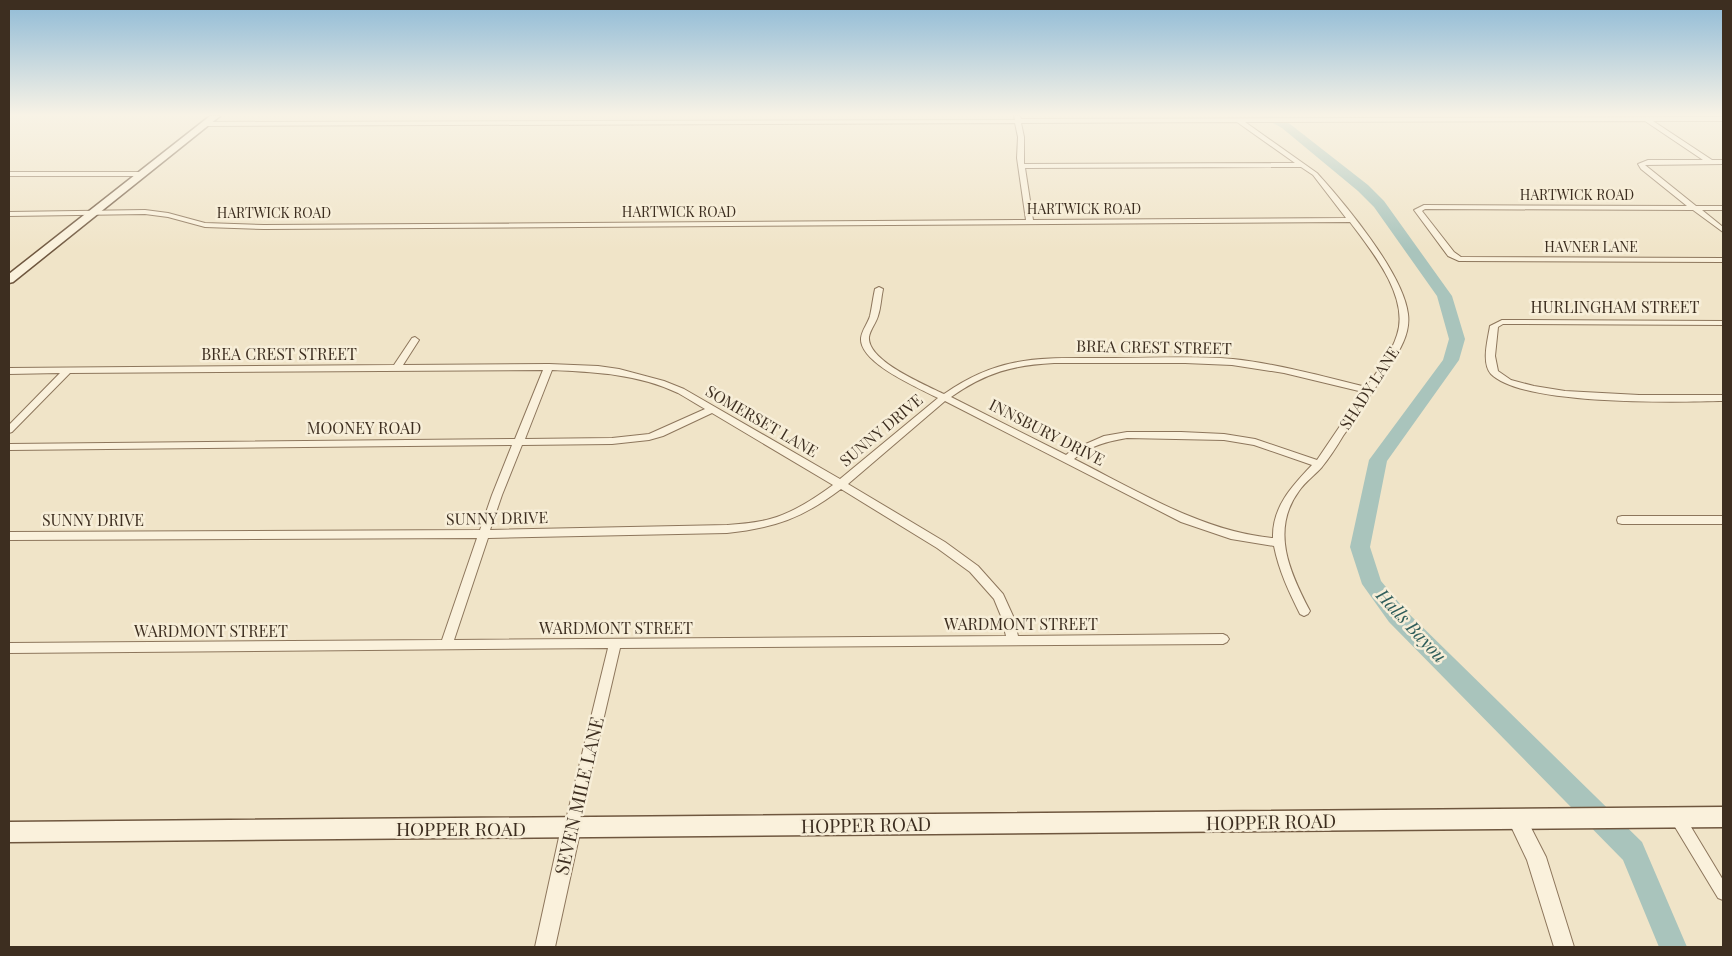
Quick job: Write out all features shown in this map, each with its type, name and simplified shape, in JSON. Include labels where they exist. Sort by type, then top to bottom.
[{"type":"main road","points":[[9,280],[159,161]]},
{"type":"main road","name":"HOPPER ROAD","points":[[9,832],[1723,817]]},
{"type":"street","points":[[1021,161],[1030,222]]},
{"type":"street","name":"SHADY LANE","points":[[1296,161],[1322,182],[1351,220],[1393,280],[1404,314],[1404,330],[1398,346],[1318,464],[1295,488],[1284,506],[1279,525],[1280,543],[1292,590],[1304,611]]},
{"type":"street","points":[[1723,162],[1648,162],[1641,164],[1643,168],[1723,230]]},
{"type":"street","points":[[1021,166],[1302,165]]},
{"type":"street","points":[[9,174],[142,174]]},
{"type":"street","name":"HARTWICK ROAD","points":[[1459,259],[1451,254],[1418,212],[1419,209],[1430,207],[1723,208]]},
{"type":"street","name":"HARTWICK ROAD","points":[[9,214],[157,213],[205,225],[240,227],[1351,220]]},
{"type":"street","name":"HAVNER LANE","points":[[1459,259],[1723,260]]},
{"type":"street","name":"INNSBURY DRIVE","points":[[879,289],[874,316],[865,338],[868,348],[878,361],[888,368],[1184,519],[1212,531],[1237,538],[1280,543]]},
{"type":"street","name":"HURLINGHAM STREET","points":[[1723,323],[1500,322],[1494,326],[1491,364],[1494,372],[1499,377],[1528,388],[1584,396],[1723,398]]},
{"type":"street","points":[[397,368],[414,340]]},
{"type":"street","name":"BREA CREST STREET","points":[[944,398],[973,379],[1000,368],[1022,364],[1067,361],[1204,361],[1242,363],[1290,372],[1369,391]]},
{"type":"street","points":[[446,645],[497,495],[549,368]]},
{"type":"street","name":"BREA CREST STREET","points":[[9,371],[549,368]]},
{"type":"street","name":"SOMERSET LANE","points":[[549,368],[598,369],[640,376],[681,391],[712,409],[941,545],[979,574],[999,597],[1007,616],[1013,640]]},
{"type":"street","points":[[9,430],[68,370]]},
{"type":"street","name":"SUNNY DRIVE","points":[[9,536],[484,534],[698,530],[755,526],[780,520],[802,510],[840,485],[944,398]]},
{"type":"street","name":"MOONEY ROAD","points":[[9,447],[612,441],[649,437],[671,430],[712,409]]},
{"type":"street","points":[[1067,459],[1082,448],[1104,439],[1127,435],[1181,435],[1224,437],[1255,442],[1318,464]]},
{"type":"street","points":[[1622,520],[1723,520]]},
{"type":"street","name":"WARDMONT STREET","points":[[9,648],[1223,639]]},
{"type":"street","name":"SEVEN MILE LANE","points":[[545,947],[615,644]]},
{"type":"street","points":[[1677,817],[1723,893]]},
{"type":"street","points":[[1517,820],[1536,857],[1564,947]]},
{"type":"waterway","name":"Halls Bayou","points":[[1329,161],[1363,188],[1379,204],[1444,296],[1457,339],[1451,360],[1378,460],[1360,547],[1372,584],[1397,616],[1633,851],[1673,947]]}]
